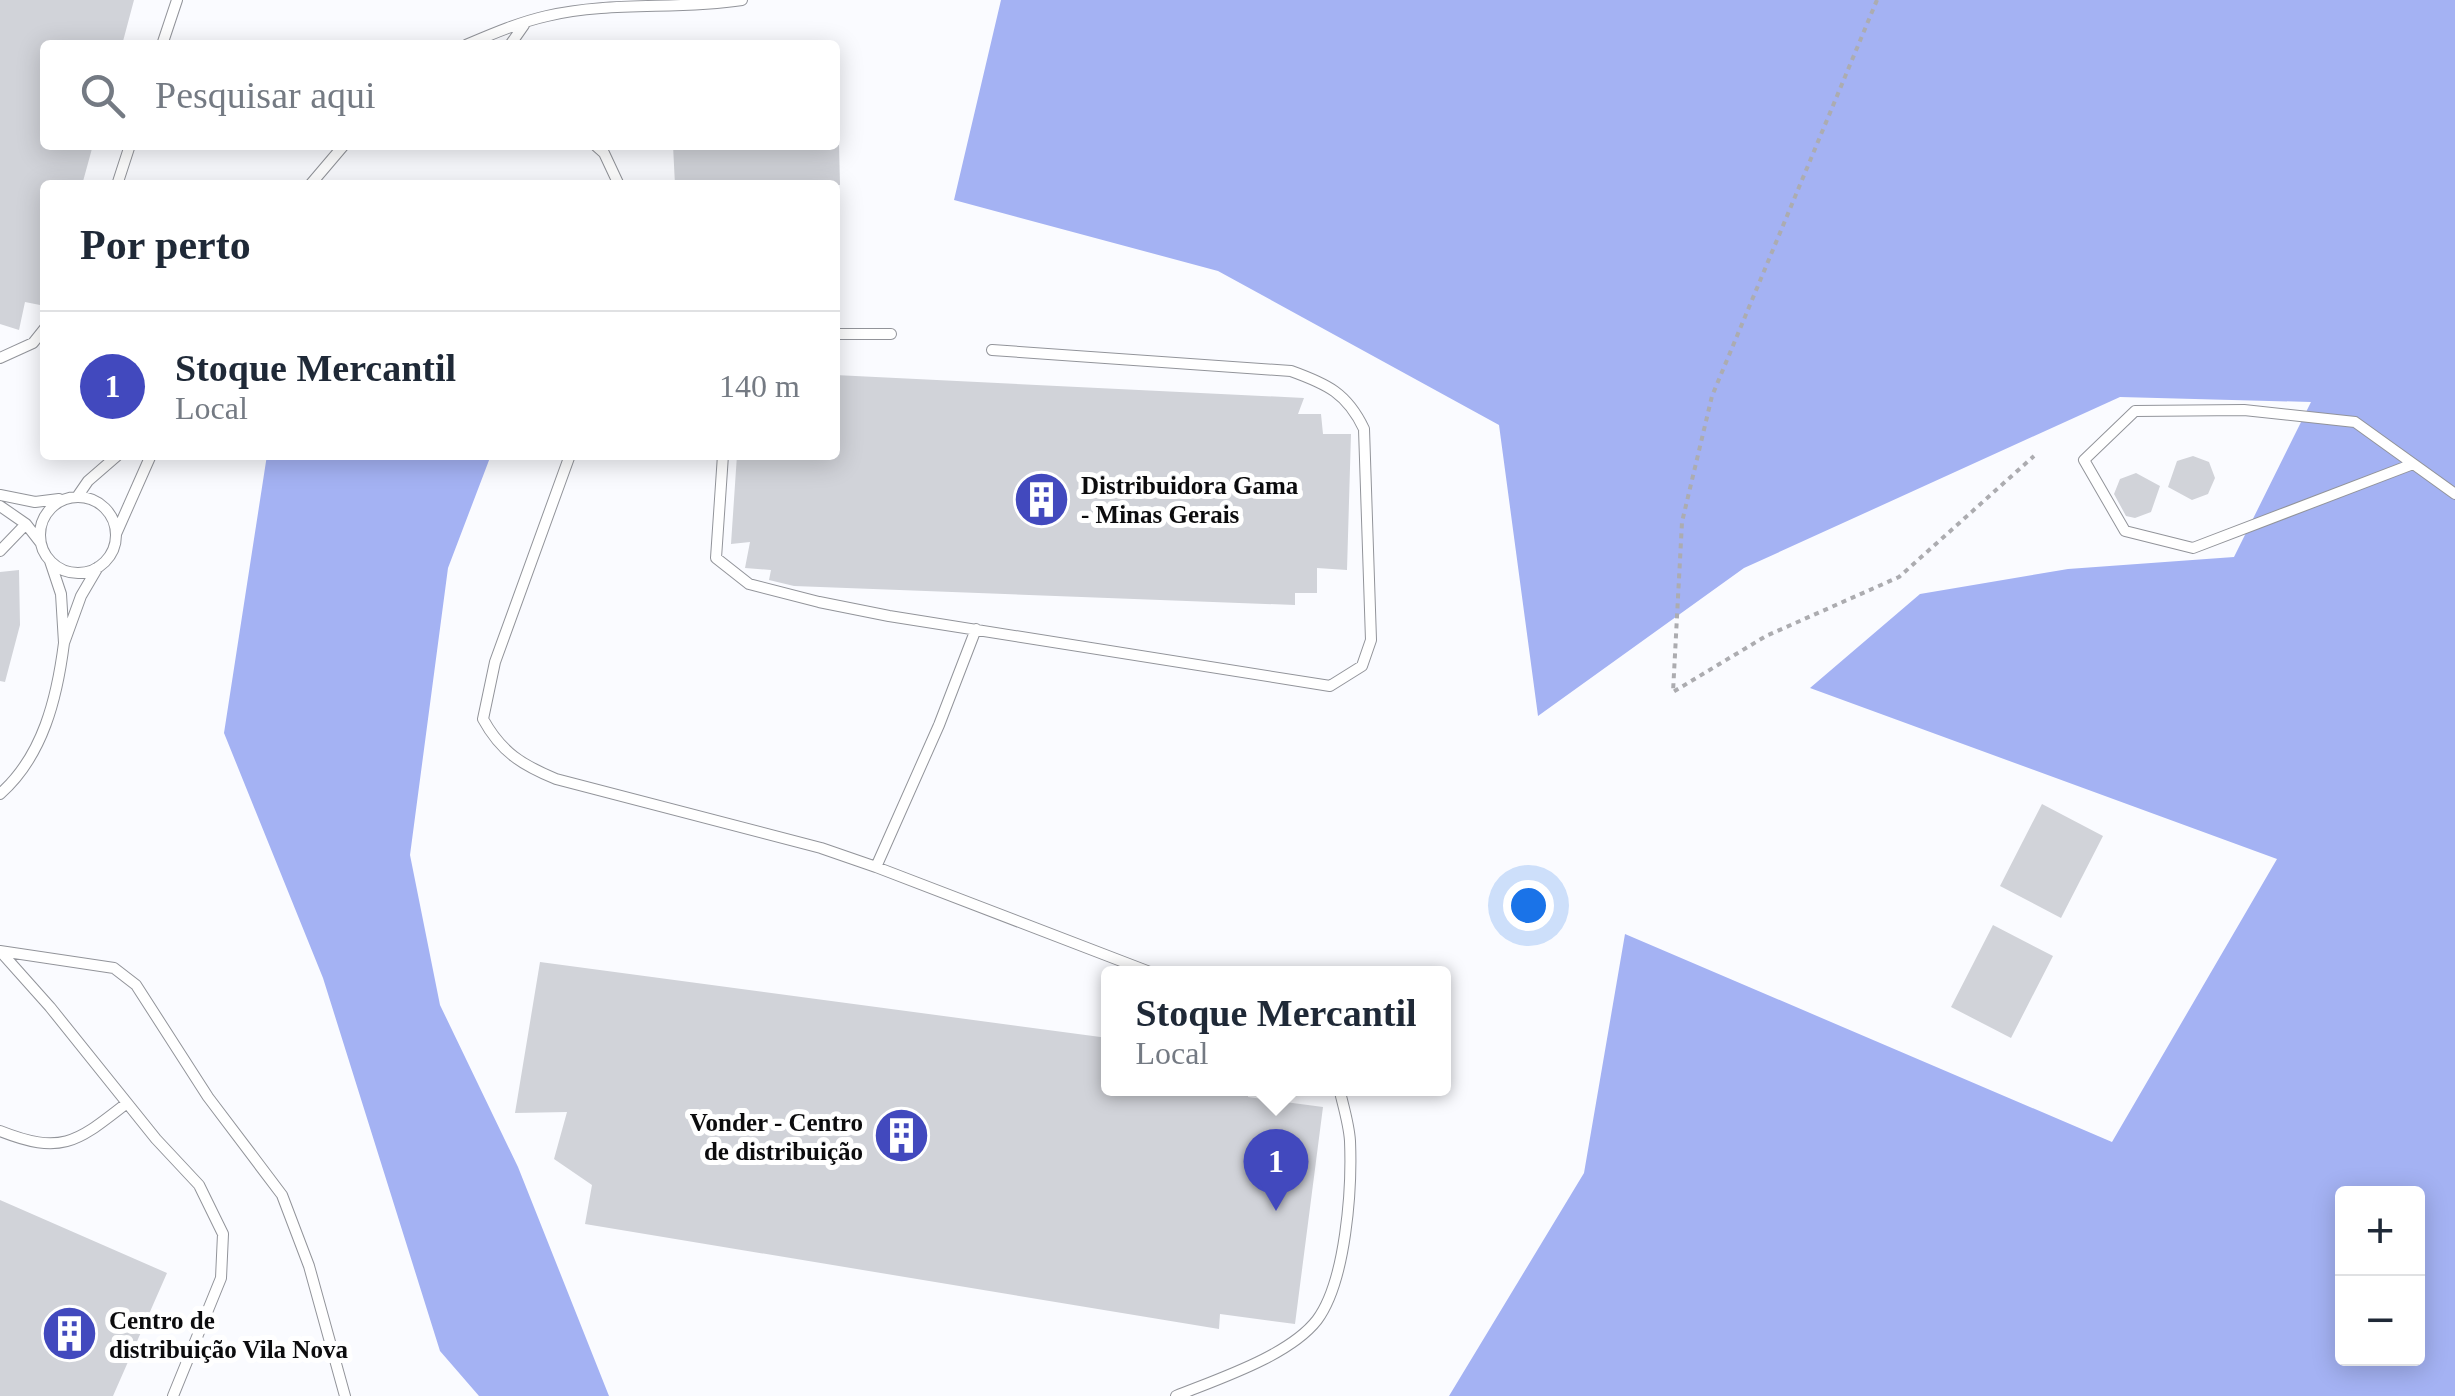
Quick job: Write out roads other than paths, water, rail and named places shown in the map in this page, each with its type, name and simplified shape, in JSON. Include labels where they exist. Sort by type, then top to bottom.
[{"type":"lane","points":[[164,40],[176,0]]},
{"type":"lane","points":[[480,40],[545,16],[742,0]]},
{"type":"lane","points":[[514,40],[525,24]]},
{"type":"lane","points":[[119,180],[128,150]]},
{"type":"lane","points":[[314,180],[340,150]]},
{"type":"lane","points":[[601,150],[617,180]]},
{"type":"lane","points":[[840,334],[891,334]]},
{"type":"lane","points":[[0,358],[33,344],[40,335]]},
{"type":"lane","points":[[723,460],[716,558],[749,584],[819,602],[1330,686],[1362,666],[1371,640],[1364,428],[1352,403],[1320,382],[1290,371],[992,350]]},
{"type":"lane","points":[[2413,464],[2193,548],[2125,531],[2084,460],[2135,411],[2244,410],[2354,422],[2413,464],[2455,494]]},
{"type":"lane","points":[[41,544],[42,522],[55,504],[71,498],[112,460]]},
{"type":"lane","points":[[64,643],[81,596],[114,547],[149,460]]},
{"type":"lane","points":[[568,460],[495,662],[484,720],[497,744],[522,766],[556,779],[821,848],[1134,966]]},
{"type":"lane","points":[[0,495],[35,502],[71,498],[100,504],[108,512],[116,535]]},
{"type":"lane","points":[[0,506],[26,524],[50,560],[61,594],[64,643],[59,683],[40,741],[16,780],[0,794]]},
{"type":"lane","points":[[0,551],[26,524]]},
{"type":"lane","points":[[50,560],[68,571],[99,566]]},
{"type":"lane","points":[[876,867],[976,629]]},
{"type":"lane","points":[[173,1396],[222,1278],[223,1234],[214,1208],[50,1006],[0,951],[114,968],[136,985],[208,1097],[282,1195],[309,1266],[344,1396]]},
{"type":"lane","points":[[1176,1396],[1290,1344],[1317,1320],[1337,1277],[1346,1210],[1350,1140],[1342,1096]]},
{"type":"lane","points":[[0,1131],[48,1144],[82,1138],[127,1103]]},
{"type":"place","name":"Distribuidora Gama - Minas Gerais","points":[[1042,499]]},
{"type":"place","name":"Vonder - Centro de distribuição","points":[[902,1136]]},
{"type":"place","name":"Stoque Mercantil","points":[[1276,1211]]},
{"type":"place","name":"Centro de distribuição Vila Nova","points":[[70,1334]]}]
